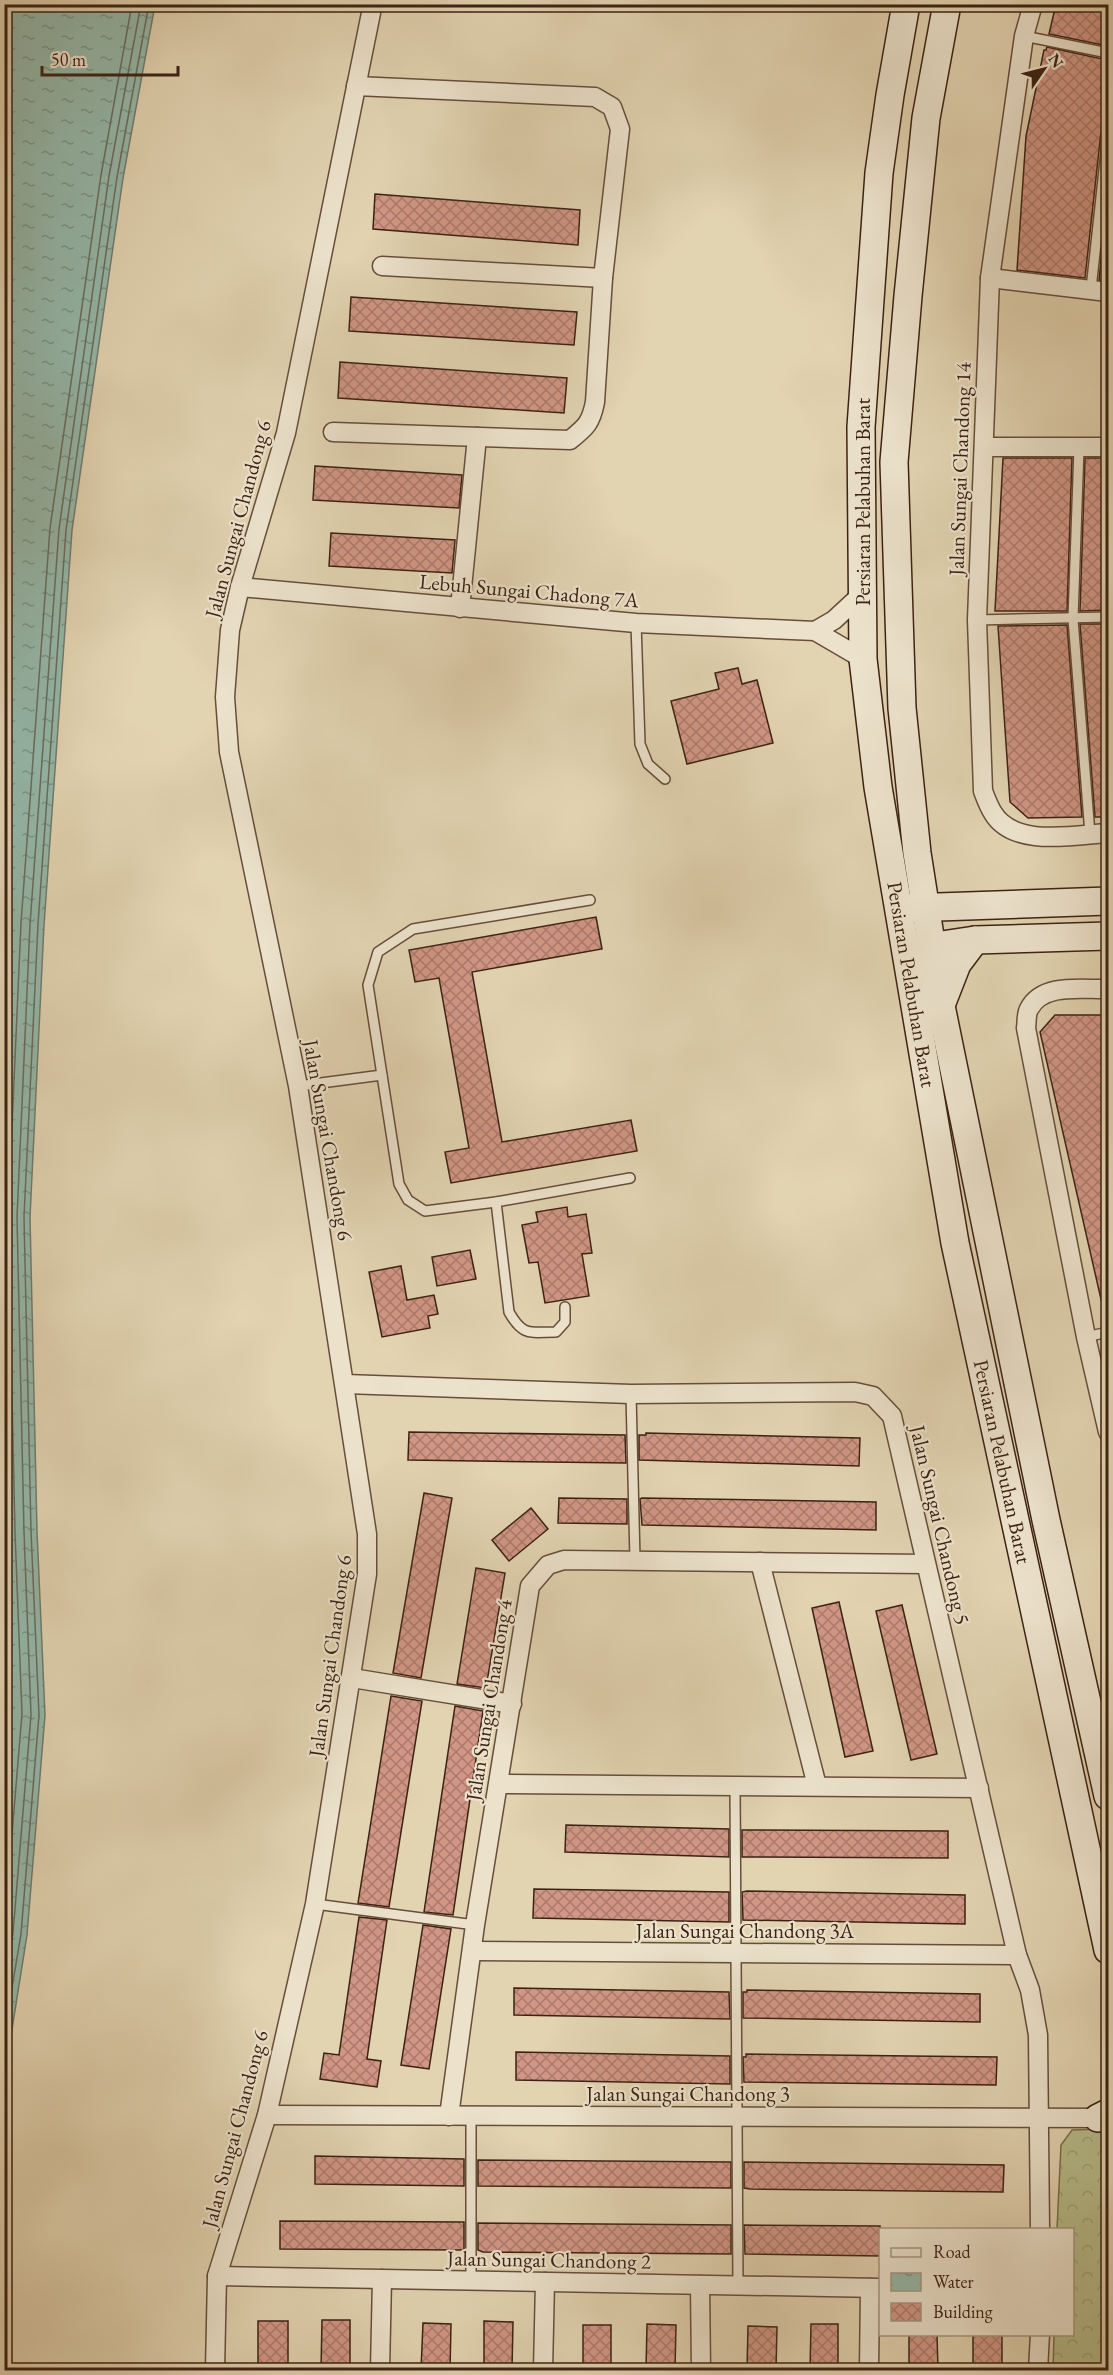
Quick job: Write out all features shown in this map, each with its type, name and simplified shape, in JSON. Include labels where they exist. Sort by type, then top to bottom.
[{"type":"street","name":"Persiaran Pelabuhan Barat","points":[[906,4],[890,95],[877,196],[861,427],[863,659],[878,787],[912,908],[932,948],[941,1006],[1046,1520],[1108,1796]]},
{"type":"street","name":"Persiaran Pelabuhan Barat","points":[[947,4],[926,118],[894,462],[902,708],[917,853],[912,908],[905,949],[955,1243],[1108,1950]]},
{"type":"street","name":"Jalan Sungai Chandong 14","points":[[1033,4],[1024,36],[990,278],[977,620],[983,791],[993,815],[1014,832],[1038,837],[1108,833]]},
{"type":"street","name":"Jalan Sungai Chandong 6","points":[[215,2370],[217,2276],[267,2115],[315,1904],[367,1574],[368,1534],[298,1086],[229,752],[225,698],[230,630],[240,587],[286,433],[371,13]]},
{"type":"street","points":[[333,432],[570,440],[592,419],[603,278],[620,129],[612,107],[595,97],[356,86]]},
{"type":"street","points":[[382,266],[603,278]]},
{"type":"street","points":[[990,278],[1100,290]]},
{"type":"street","points":[[460,608],[477,437]]},
{"type":"street","points":[[984,447],[1108,447]]},
{"type":"street","name":"Lebuh Sungai Chadong 7A","points":[[240,587],[636,623],[815,631]]},
{"type":"street","points":[[861,595],[834,620],[815,631],[863,659]]},
{"type":"street","points":[[917,853],[922,874],[937,891],[962,905]]},
{"type":"street","points":[[912,908],[1108,901]]},
{"type":"street","points":[[905,949],[932,948],[975,940],[1108,936]]},
{"type":"street","points":[[941,1006],[957,964],[975,940]]},
{"type":"street","points":[[1108,989],[1053,990],[1038,998],[1028,1010],[1026,1028],[1086,1337],[1108,1432]]},
{"type":"street","name":"Jalan Sungai Chandong 5","points":[[345,1384],[631,1394],[855,1392],[873,1396],[892,1416],[1017,1955],[1030,1990],[1038,2035],[1040,2228]]},
{"type":"street","points":[[1015,1523],[1024,1517],[1035,1516],[1046,1520]]},
{"type":"street","name":"Jalan Sungai Chandong 4","points":[[448,2116],[475,1925],[500,1784],[530,1586],[548,1565],[564,1560],[925,1564]]},
{"type":"street","points":[[760,1562],[817,1786]]},
{"type":"street","points":[[352,1678],[512,1704]]},
{"type":"street","points":[[500,1784],[979,1788]]},
{"type":"street","name":"Jalan Sungai Chandong 3A","points":[[473,1951],[1017,1955]]},
{"type":"street","name":"Jalan Sungai Chandong 3","points":[[267,2115],[1038,2118],[1105,2116]]},
{"type":"street","name":"Jalan Sungai Chandong 2","points":[[217,2276],[875,2288]]},
{"type":"street","points":[[380,2370],[382,2279]]},
{"type":"street","points":[[543,2370],[545,2282]]},
{"type":"street","points":[[700,2285],[701,2370]]},
{"type":"street","points":[[869,2370],[875,2288]]},
{"type":"street","points":[[1038,2370],[1040,2336]]},
{"type":"lane","points":[[1024,36],[1108,52]]},
{"type":"lane","points":[[1100,290],[1108,133]]},
{"type":"lane","points":[[1079,448],[1073,619],[1089,834]]},
{"type":"lane","points":[[977,620],[1108,617]]},
{"type":"lane","points":[[636,623],[640,744],[648,764],[665,779]]},
{"type":"lane","points":[[590,900],[412,928],[378,952],[368,985],[399,1184],[408,1200],[425,1211],[496,1202],[630,1178]]},
{"type":"lane","points":[[298,1086],[382,1075]]},
{"type":"lane","points":[[496,1202],[509,1312],[517,1326],[527,1332],[556,1332],[565,1322],[565,1306]]},
{"type":"lane","points":[[1086,1337],[1108,1332]]},
{"type":"lane","points":[[631,1394],[635,1560]]},
{"type":"lane","points":[[735,1786],[738,2285]]},
{"type":"lane","points":[[315,1904],[475,1925]]},
{"type":"lane","points":[[471,2116],[471,2281]]},
{"type":"green space","points":[[1108,2129],[1108,2370],[1053,2370],[1054,2336],[1074,2336],[1074,2228],[1057,2228],[1061,2145],[1072,2130]]},
{"type":"water","points":[[5,4],[155,5],[123,178],[72,530],[44,925],[30,1217],[37,1531],[45,1715],[27,1935],[5,2073]]},
{"type":"building","points":[[1056,4],[1108,4],[1108,46],[1049,34]]},
{"type":"building","points":[[1047,47],[1107,60],[1101,88],[1108,88],[1108,126],[1101,132],[1085,278],[1017,270],[1026,136],[1044,50]]},
{"type":"building","points":[[1108,191],[1108,281],[1099,280]]},
{"type":"building","points":[[375,194],[580,210],[578,245],[373,229]]},
{"type":"building","points":[[351,297],[577,312],[574,345],[349,331]]},
{"type":"building","points":[[340,362],[567,378],[564,413],[338,398]]},
{"type":"building","points":[[1003,458],[1072,458],[1067,611],[995,611]]},
{"type":"building","points":[[1085,458],[1108,458],[1108,610],[1080,611]]},
{"type":"building","points":[[315,466],[462,475],[459,508],[313,500]]},
{"type":"building","points":[[331,533],[455,540],[452,573],[329,566]]},
{"type":"building","points":[[1080,624],[1108,624],[1108,817],[1095,817]]},
{"type":"building","points":[[1067,625],[1082,817],[1028,818],[1010,802],[998,626]]},
{"type":"building","points":[[738,668],[742,684],[757,680],[773,743],[687,764],[671,701],[719,689],[715,673]]},
{"type":"building","points":[[596,917],[602,949],[472,972],[502,1142],[631,1120],[637,1151],[451,1183],[445,1152],[469,1148],[439,978],[415,982],[409,950]]},
{"type":"building","points":[[1055,1015],[1103,1015],[1108,1039],[1108,1308],[1103,1308],[1040,1032]]},
{"type":"building","points":[[567,1207],[568,1217],[586,1214],[592,1253],[582,1254],[589,1296],[545,1303],[538,1262],[529,1263],[522,1225],[538,1222],[536,1212]]},
{"type":"building","points":[[470,1250],[476,1279],[437,1286],[432,1257]]},
{"type":"building","points":[[401,1266],[407,1300],[434,1295],[438,1314],[428,1316],[430,1328],[382,1337],[369,1272]]},
{"type":"building","points":[[409,1432],[625,1435],[626,1463],[408,1460]]},
{"type":"building","points":[[646,1433],[860,1438],[859,1466],[639,1460],[639,1435],[646,1435]]},
{"type":"building","points":[[424,1493],[452,1498],[421,1678],[393,1673]]},
{"type":"building","points":[[559,1498],[627,1499],[627,1524],[558,1523]]},
{"type":"building","points":[[640,1499],[876,1502],[876,1530],[642,1525]]},
{"type":"building","points":[[531,1508],[548,1529],[509,1561],[492,1540]]},
{"type":"building","points":[[476,1568],[505,1573],[486,1688],[457,1684]]},
{"type":"building","points":[[839,1602],[873,1751],[845,1757],[812,1608]]},
{"type":"building","points":[[902,1605],[937,1754],[911,1760],[876,1611]]},
{"type":"building","points":[[391,1696],[422,1701],[389,1907],[358,1903]]},
{"type":"building","points":[[455,1706],[483,1711],[453,1915],[424,1912]]},
{"type":"building","points":[[566,1825],[729,1829],[729,1857],[565,1852]]},
{"type":"building","points":[[742,1830],[948,1831],[948,1858],[742,1857]]},
{"type":"building","points":[[534,1889],[729,1892],[729,1922],[533,1918]]},
{"type":"building","points":[[742,1892],[965,1895],[965,1924],[743,1920]]},
{"type":"building","points":[[359,1917],[387,1920],[367,2059],[381,2061],[377,2087],[320,2079],[324,2053],[339,2055]]},
{"type":"building","points":[[423,1925],[451,1929],[429,2069],[401,2065]]},
{"type":"building","points":[[514,1988],[729,1992],[730,2019],[514,2015]]},
{"type":"building","points":[[747,1990],[980,1994],[980,2022],[743,2018],[743,1992]]},
{"type":"building","points":[[516,2052],[730,2056],[730,2084],[516,2080]]},
{"type":"building","points":[[746,2054],[997,2057],[996,2085],[744,2082],[743,2057],[746,2057]]},
{"type":"building","points":[[315,2156],[464,2159],[464,2186],[315,2184]]},
{"type":"building","points":[[478,2160],[731,2162],[731,2188],[478,2186]]},
{"type":"building","points":[[744,2162],[1004,2165],[1003,2192],[750,2189],[744,2188]]},
{"type":"building","points":[[280,2221],[464,2222],[464,2250],[280,2249]]},
{"type":"building","points":[[478,2223],[731,2225],[731,2254],[483,2252],[478,2250]]},
{"type":"building","points":[[744,2225],[880,2226],[879,2256],[745,2254]]},
{"type":"building","points":[[322,2320],[350,2320],[350,2370],[321,2370]]},
{"type":"building","points":[[258,2321],[288,2321],[288,2370],[258,2370]]},
{"type":"building","points":[[484,2321],[513,2322],[512,2370],[484,2370]]},
{"type":"building","points":[[423,2323],[451,2324],[450,2370],[421,2370]]},
{"type":"building","points":[[647,2324],[676,2325],[675,2370],[646,2370]]},
{"type":"building","points":[[811,2324],[838,2324],[838,2370],[810,2370]]},
{"type":"building","points":[[583,2325],[611,2325],[611,2370],[583,2370]]},
{"type":"building","points":[[748,2326],[777,2327],[776,2370],[747,2370]]},
{"type":"building","points":[[909,2336],[937,2336],[938,2370],[909,2370]]},
{"type":"building","points":[[973,2336],[1002,2336],[1002,2370],[973,2370]]}]
